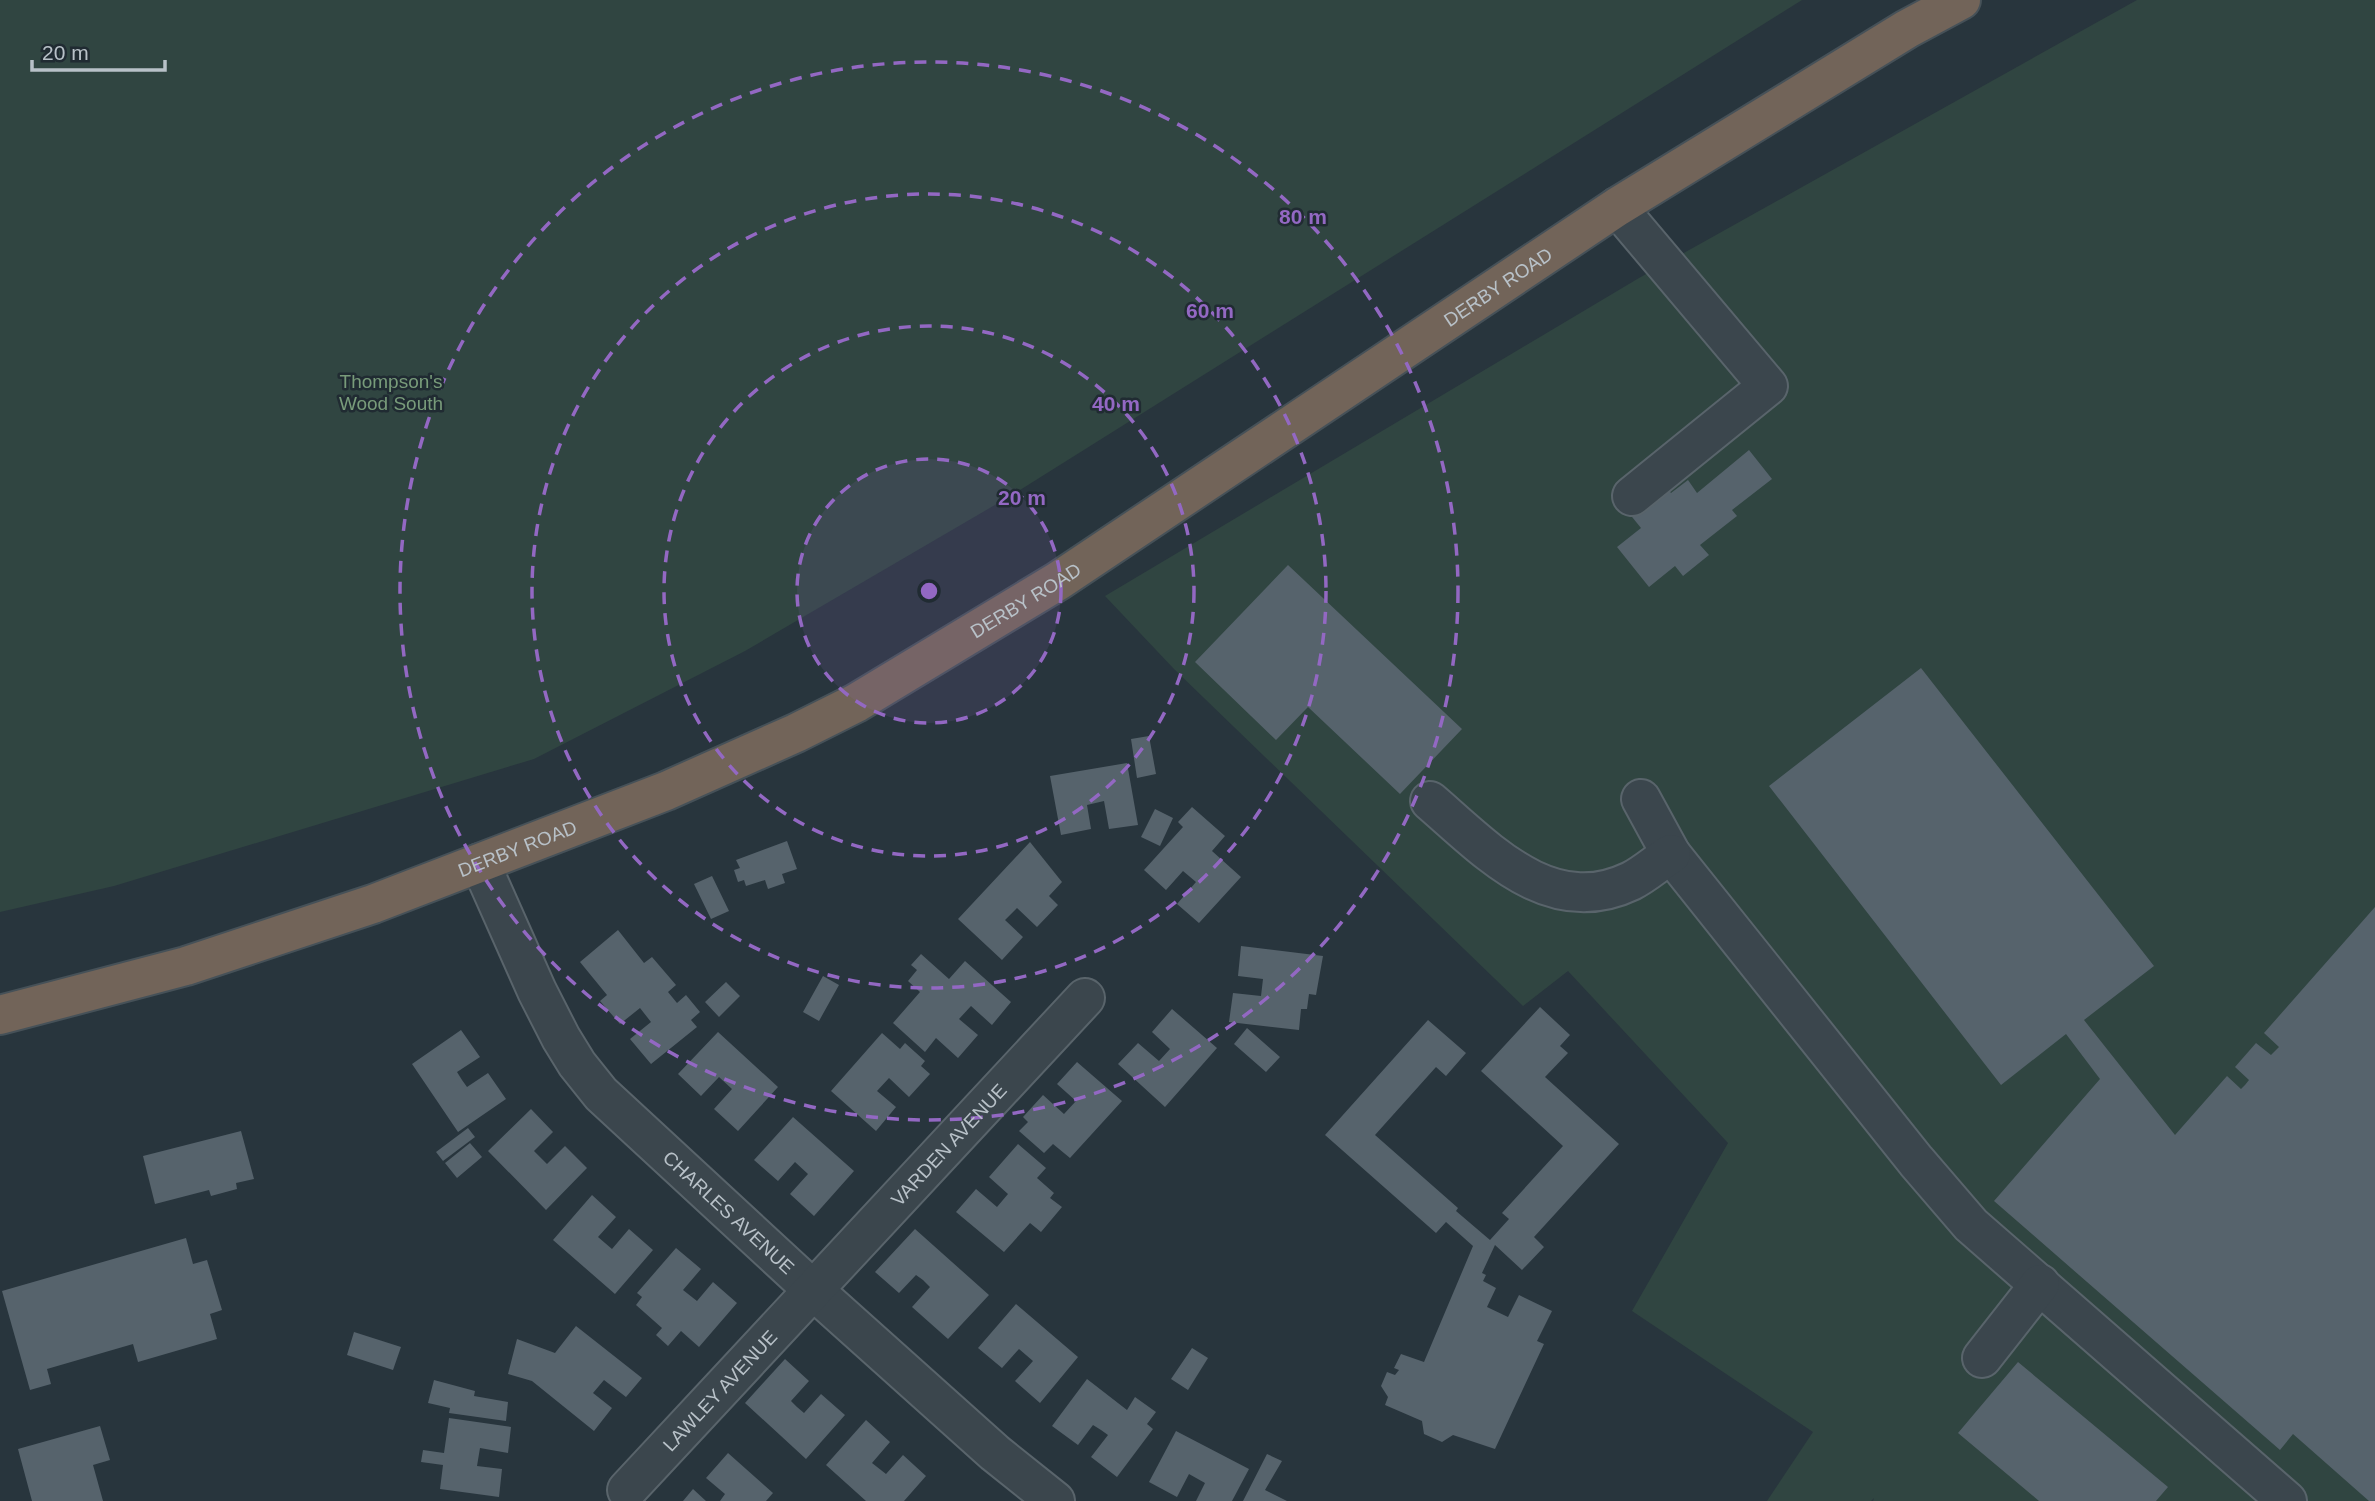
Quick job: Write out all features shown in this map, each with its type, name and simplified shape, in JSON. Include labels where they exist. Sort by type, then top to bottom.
[{"type":"highway","name":"DERBY ROAD","points":[[0,1015],[186,966],[347,913],[666,791],[856,703],[1058,581],[1617,206],[1907,29],[1961,0]]},
{"type":"street","points":[[1617,206],[1768,386],[1632,496]]},
{"type":"street","points":[[1641,799],[1671,854],[1971,1225],[2287,1501]]},
{"type":"street","points":[[1430,801],[1506,866],[1541,885],[1587,894],[1631,881],[1671,854]]},
{"type":"street","name":"CHARLES AVENUE","points":[[480,863],[537,990],[577,1064],[601,1094],[812,1289],[995,1453],[1055,1501]]},
{"type":"street","name":"VARDEN AVENUE","points":[[812,1289],[1085,998]]},
{"type":"street","points":[[1982,1358],[2040,1284]]},
{"type":"street","name":"LAWLEY AVENUE","points":[[627,1490],[812,1289]]},
{"type":"green space","name":"Thompson's Wood South","points":[[0,0],[1802,0],[1012,495],[745,651],[534,759],[114,886],[0,912]]},
{"type":"green space","points":[[2137,0],[2375,0],[2375,1501],[1873,1501],[1874,1498],[1871,1501],[1767,1501],[1813,1432],[1632,1311],[1728,1143],[1568,971],[1523,1006],[1174,669],[1105,596],[1639,278]]},
{"type":"building","points":[[1749,450],[1772,479],[1732,510],[1737,516],[1700,545],[1709,555],[1683,576],[1675,566],[1649,587],[1617,547],[1641,528],[1628,512],[1663,483],[1671,493],[1688,480],[1697,493]]},
{"type":"building","points":[[1288,565],[1462,729],[1400,794],[1308,707],[1276,740],[1195,662]]},
{"type":"building","points":[[1921,668],[2154,966],[2084,1020],[2175,1135],[2227,1076],[2241,1089],[2245,1085],[2249,1080],[2235,1067],[2256,1043],[2271,1055],[2279,1047],[2264,1033],[2375,907],[2375,1501],[2369,1501],[2293,1434],[2280,1450],[1994,1201],[2100,1079],[2066,1034],[2001,1085],[1769,786]]},
{"type":"building","points":[[1149,736],[1156,774],[1137,778],[1131,739]]},
{"type":"building","points":[[1127,763],[1138,825],[1109,829],[1104,801],[1087,805],[1091,829],[1061,835],[1050,776]]},
{"type":"building","points":[[1192,807],[1225,836],[1212,851],[1241,877],[1199,923],[1177,904],[1196,882],[1183,871],[1166,890],[1144,870],[1183,827],[1178,822]]},
{"type":"building","points":[[1155,809],[1173,818],[1160,846],[1141,837]]},
{"type":"building","points":[[787,841],[797,869],[782,874],[785,883],[768,889],[765,880],[746,886],[744,880],[738,882],[734,870],[740,868],[736,860]]},
{"type":"building","points":[[1030,842],[1062,882],[1049,896],[1058,905],[1037,927],[1017,908],[1005,920],[1023,937],[1002,960],[958,919]]},
{"type":"building","points":[[712,876],[729,911],[711,919],[694,884]]},
{"type":"building","points":[[618,930],[644,963],[652,957],[676,985],[668,992],[677,1003],[686,995],[700,1012],[691,1020],[697,1027],[651,1064],[630,1039],[651,1022],[640,1008],[620,1024],[600,1001],[607,995],[580,962]]},
{"type":"building","points":[[1241,946],[1323,956],[1316,995],[1309,994],[1307,1009],[1301,1009],[1299,1030],[1229,1022],[1233,993],[1261,996],[1263,979],[1238,976]]},
{"type":"building","points":[[921,954],[949,979],[965,961],[1011,1002],[992,1025],[971,1006],[959,1019],[978,1035],[958,1058],[936,1038],[925,1052],[893,1023],[920,992],[908,981],[917,970],[911,965]]},
{"type":"building","points":[[823,976],[839,985],[819,1021],[803,1012]]},
{"type":"building","points":[[726,982],[740,996],[719,1017],[705,1002]]},
{"type":"building","points":[[1540,1007],[1570,1035],[1560,1046],[1568,1053],[1545,1077],[1619,1144],[1534,1237],[1544,1247],[1522,1270],[1495,1245],[1482,1273],[1486,1275],[1483,1281],[1496,1288],[1487,1307],[1508,1317],[1519,1295],[1552,1311],[1537,1341],[1544,1344],[1495,1449],[1453,1435],[1442,1442],[1424,1434],[1422,1421],[1385,1405],[1388,1397],[1381,1386],[1387,1372],[1395,1375],[1399,1370],[1394,1368],[1401,1354],[1424,1362],[1473,1246],[1446,1222],[1436,1233],[1325,1135],[1428,1020],[1466,1053],[1446,1076],[1436,1067],[1375,1135],[1490,1240],[1509,1219],[1502,1213],[1563,1146],[1481,1071]]},
{"type":"building","points":[[1172,1009],[1217,1048],[1165,1107],[1118,1064],[1138,1043],[1159,1061],[1170,1049],[1152,1032]]},
{"type":"building","points":[[1247,1028],[1280,1057],[1266,1072],[1234,1044]]},
{"type":"building","points":[[461,1030],[480,1057],[457,1072],[462,1080],[467,1087],[488,1073],[506,1099],[458,1132],[412,1064]]},
{"type":"building","points":[[718,1032],[778,1087],[738,1131],[714,1109],[732,1089],[719,1077],[701,1096],[678,1074]]},
{"type":"building","points":[[882,1033],[900,1049],[905,1043],[925,1061],[921,1066],[930,1074],[909,1097],[889,1078],[877,1091],[896,1107],[876,1131],[831,1091]]},
{"type":"building","points":[[1077,1062],[1122,1101],[1070,1158],[1053,1144],[1044,1153],[1019,1131],[1028,1122],[1023,1117],[1043,1095],[1064,1114],[1076,1101],[1057,1084]]},
{"type":"building","points":[[531,1109],[553,1132],[534,1151],[547,1164],[565,1146],[587,1168],[546,1210],[488,1151]]},
{"type":"building","points":[[793,1117],[854,1171],[814,1216],[790,1194],[808,1174],[795,1162],[778,1181],[754,1160]]},
{"type":"building","points":[[468,1128],[475,1137],[443,1161],[436,1152]]},
{"type":"building","points":[[241,1131],[254,1179],[236,1183],[237,1189],[211,1196],[209,1190],[155,1204],[143,1156]]},
{"type":"building","points":[[470,1143],[482,1157],[457,1178],[445,1163]]},
{"type":"building","points":[[1018,1144],[1046,1168],[1037,1178],[1054,1193],[1050,1198],[1062,1207],[1041,1232],[1030,1223],[1004,1252],[956,1212],[976,1189],[997,1207],[1008,1194],[989,1177]]},
{"type":"building","points":[[592,1195],[616,1217],[598,1237],[612,1249],[629,1229],[653,1250],[615,1294],[553,1240]]},
{"type":"building","points":[[915,1229],[989,1295],[948,1339],[912,1307],[930,1287],[923,1280],[916,1275],[899,1293],[875,1272]]},
{"type":"building","points":[[186,1238],[193,1264],[207,1260],[222,1310],[210,1314],[217,1339],[138,1362],[133,1344],[47,1369],[51,1384],[30,1390],[2,1291]]},
{"type":"building","points":[[676,1248],[701,1269],[683,1290],[697,1301],[713,1282],[737,1303],[699,1347],[681,1331],[668,1346],[656,1335],[662,1328],[636,1305],[642,1297],[637,1293]]},
{"type":"building","points":[[1016,1304],[1078,1357],[1040,1403],[1015,1381],[1033,1361],[1019,1349],[1002,1368],[978,1348]]},
{"type":"building","points":[[576,1326],[642,1378],[626,1397],[604,1380],[593,1393],[612,1408],[594,1431],[532,1381],[508,1374],[517,1339],[555,1353]]},
{"type":"building","points":[[354,1332],[401,1347],[393,1370],[347,1355]]},
{"type":"building","points":[[1192,1348],[1208,1358],[1188,1390],[1171,1379]]},
{"type":"building","points":[[785,1359],[809,1381],[791,1401],[797,1407],[804,1413],[821,1394],[845,1415],[806,1459],[745,1403]]},
{"type":"building","points":[[2018,1362],[2168,1487],[2156,1501],[2039,1501],[1958,1433]]},
{"type":"building","points":[[1087,1379],[1127,1410],[1135,1397],[1156,1412],[1147,1424],[1153,1429],[1117,1477],[1091,1457],[1108,1435],[1093,1425],[1078,1445],[1052,1426]]},
{"type":"building","points":[[434,1380],[475,1391],[474,1396],[508,1402],[506,1421],[449,1413],[450,1408],[428,1403]]},
{"type":"building","points":[[449,1418],[511,1427],[508,1453],[480,1448],[477,1466],[502,1469],[499,1497],[440,1489],[443,1465],[421,1462],[423,1450],[444,1453]]},
{"type":"building","points":[[866,1420],[890,1442],[872,1463],[886,1474],[903,1455],[926,1476],[904,1501],[866,1501],[826,1465]]},
{"type":"building","points":[[100,1426],[110,1460],[93,1465],[103,1501],[32,1501],[18,1449]]},
{"type":"building","points":[[1176,1431],[1249,1469],[1232,1501],[1196,1501],[1205,1483],[1189,1474],[1177,1497],[1149,1482]]},
{"type":"building","points":[[728,1453],[773,1493],[766,1501],[720,1501],[725,1494],[706,1478]]},
{"type":"building","points":[[1267,1454],[1282,1461],[1265,1490],[1287,1501],[1243,1501]]},
{"type":"building","points":[[693,1489],[706,1501],[683,1501]]}]
